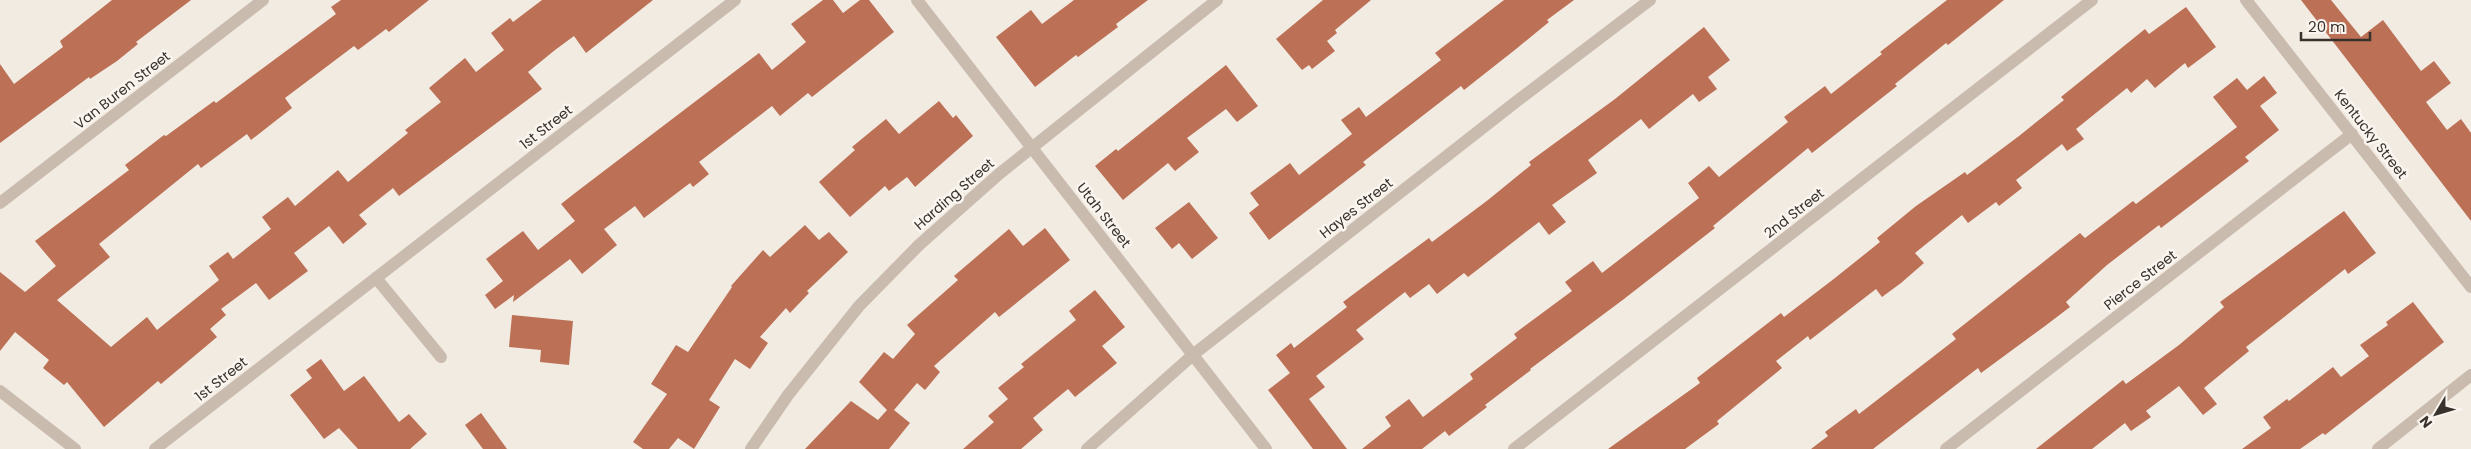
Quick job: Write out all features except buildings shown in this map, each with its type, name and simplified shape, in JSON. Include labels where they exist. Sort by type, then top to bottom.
[{"type":"street","name":"Van Buren Street","points":[[0,203],[263,0]]},
{"type":"street","name":"1st Street","points":[[155,449],[735,0]]},
{"type":"street","name":"Utah Street","points":[[917,0],[1266,449]]},
{"type":"street","name":"Harding Street","points":[[751,449],[788,395],[859,306],[919,245],[999,174],[1217,0]]},
{"type":"street","name":"Hayes Street","points":[[1087,449],[1194,354],[1517,101],[1650,0]]},
{"type":"street","name":"2nd Street","points":[[1514,449],[2092,0]]},
{"type":"street","name":"Kentucky Street","points":[[2246,0],[2471,287]]},
{"type":"street","name":"Pierce Street","points":[[1946,449],[2352,134]]},
{"type":"street","points":[[376,278],[441,357]]},
{"type":"street","points":[[2378,449],[2471,375]]},
{"type":"street","points":[[0,391],[74,449]]}]
